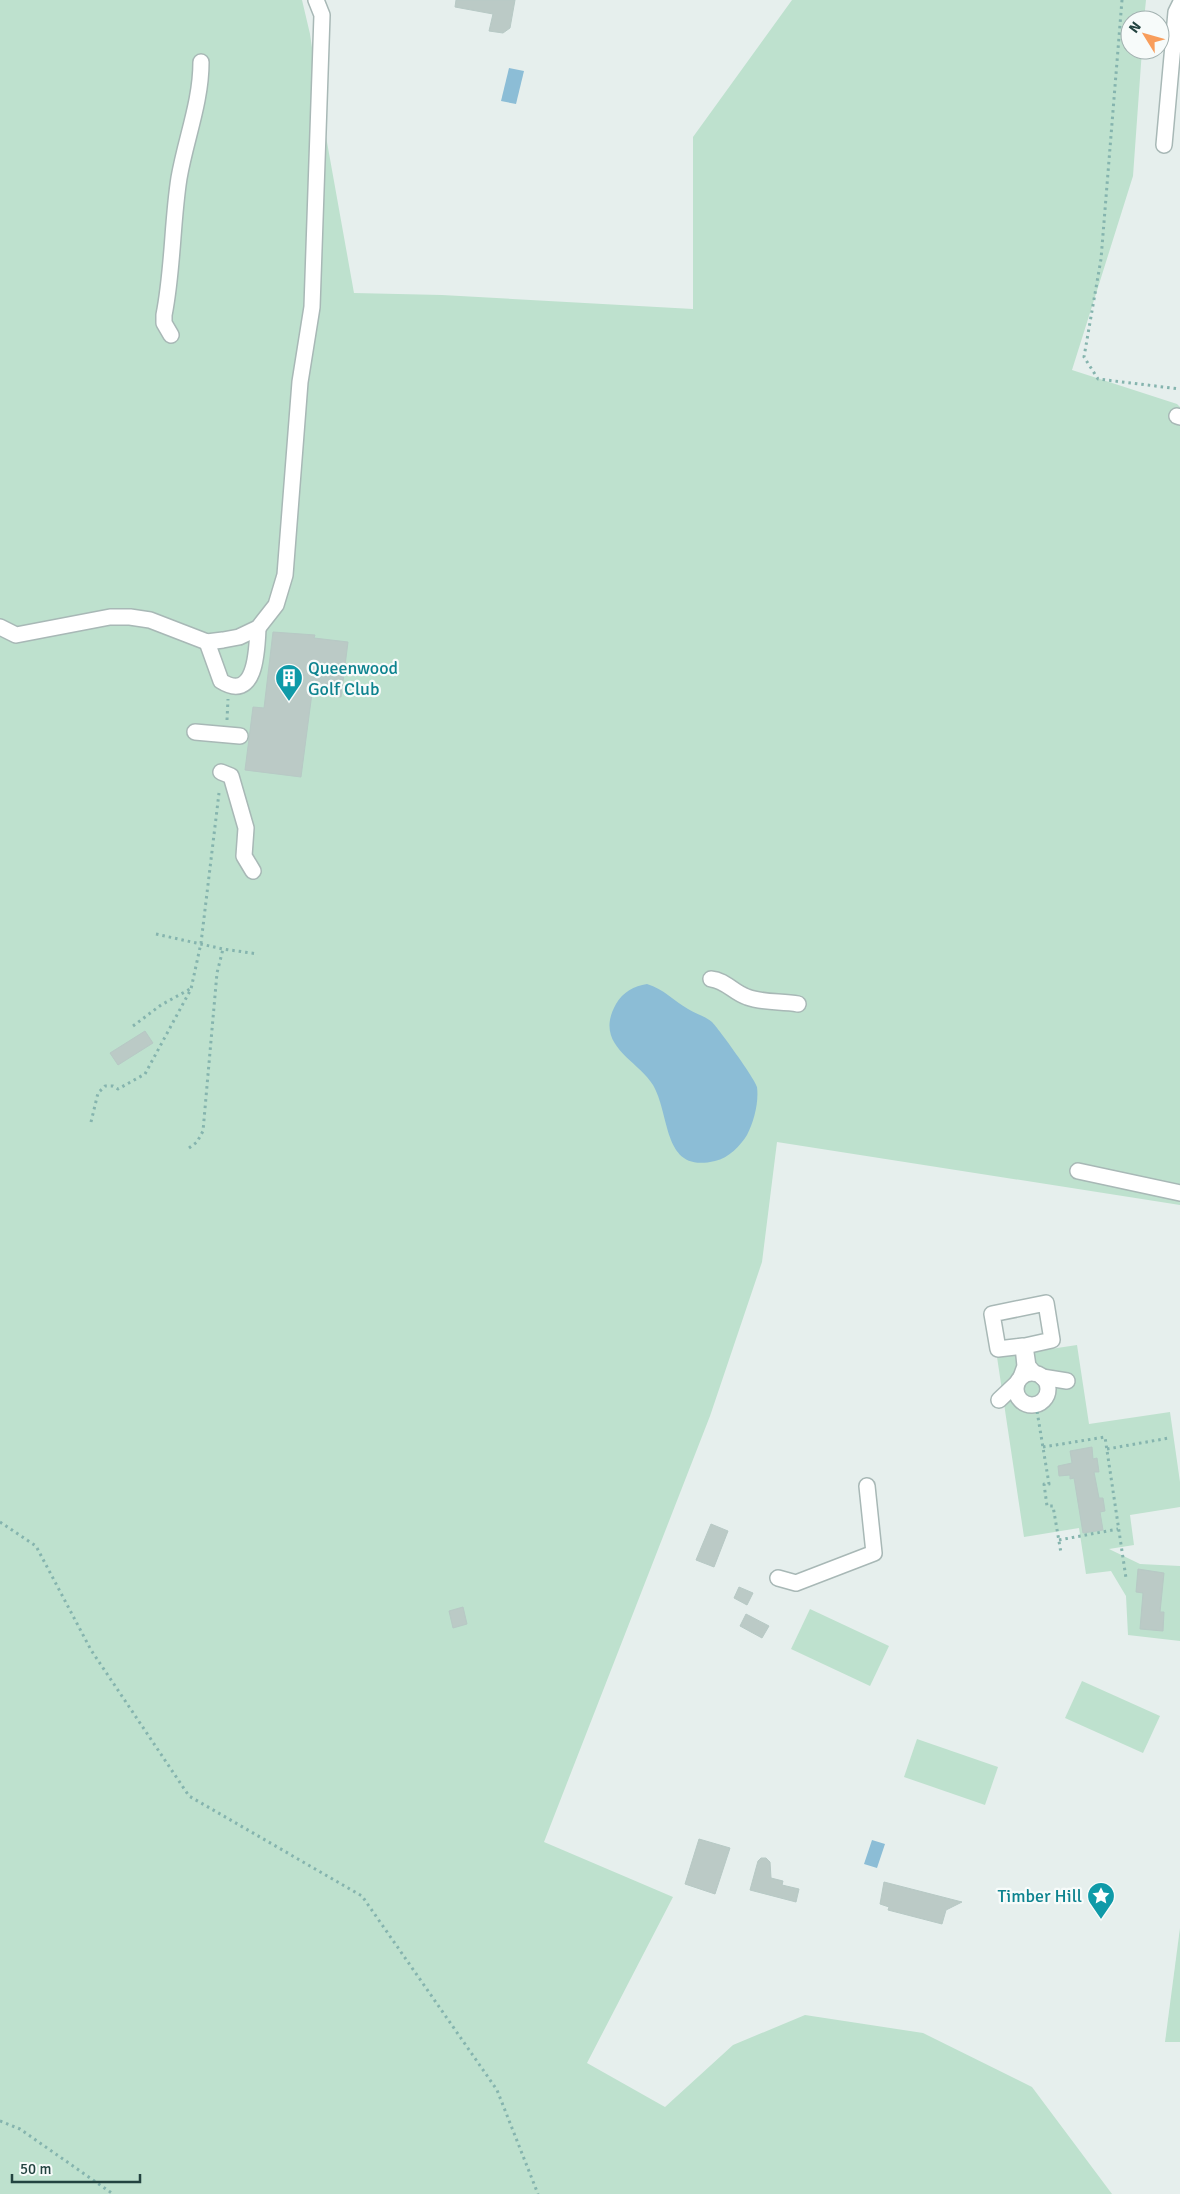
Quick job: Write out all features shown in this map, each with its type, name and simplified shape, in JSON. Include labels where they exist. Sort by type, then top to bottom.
[{"type":"lane","points":[[0,627],[16,634],[110,617],[130,617],[150,620],[207,642],[239,637],[258,628],[276,605],[285,575],[300,382],[312,307],[322,15],[316,0]]},
{"type":"lane","points":[[1164,145],[1176,12],[1180,4]]},
{"type":"lane","points":[[171,335],[164,323],[164,315],[171,266],[179,180],[184,150],[196,111],[201,62]]},
{"type":"lane","points":[[207,642],[220,681],[229,686],[240,686],[254,669],[258,628]]},
{"type":"lane","points":[[195,732],[233,735]]},
{"type":"lane","points":[[221,772],[231,776],[246,828],[244,856],[253,871]]},
{"type":"lane","points":[[711,979],[718,980],[736,992],[756,1000],[798,1004]]},
{"type":"lane","points":[[1078,1171],[1180,1193]]},
{"type":"lane","points":[[1029,1378],[1025,1366],[1023,1346],[998,1349],[992,1314],[1046,1303],[1052,1340],[1025,1346],[1029,1378],[1016,1391],[1019,1399],[1026,1404],[1036,1405],[1044,1400],[1048,1391],[1046,1381],[1029,1378]]},
{"type":"lane","points":[[999,1400],[1029,1378],[1067,1381]]},
{"type":"lane","points":[[778,1578],[796,1583],[874,1553],[868,1486]]},
{"type":"path","points":[[1122,0],[1101,259],[1084,357],[1098,379],[1180,389]]},
{"type":"path","points":[[229,686],[233,735]]},
{"type":"path","points":[[91,1122],[98,1093],[105,1086],[113,1086],[118,1090],[145,1074],[191,989],[201,942],[221,772]]},
{"type":"path","points":[[156,934],[201,942],[223,949],[258,954]]},
{"type":"path","points":[[188,1148],[197,1142],[203,1130],[217,973],[223,949]]},
{"type":"path","points":[[134,1026],[160,1005],[191,989]]},
{"type":"path","points":[[1036,1405],[1049,1484],[1044,1484],[1047,1506],[1053,1506],[1061,1553]]},
{"type":"path","points":[[1043,1447],[1105,1437],[1126,1578]]},
{"type":"path","points":[[1107,1449],[1169,1438]]},
{"type":"path","points":[[0,1522],[36,1546],[91,1650],[189,1796],[362,1896],[496,2090],[538,2194]]},
{"type":"path","points":[[1059,1540],[1118,1529]]},
{"type":"path","points":[[0,2121],[20,2129],[113,2194]]},
{"type":"green space","points":[[0,0],[302,0],[310,34],[320,103],[354,293],[442,295],[693,309],[693,137],[792,0],[1146,0],[1145,10],[1120,10],[1120,60],[1141,60],[1133,176],[1072,370],[1177,404],[1180,407],[1180,1205],[777,1142],[762,1262],[710,1416],[544,1842],[673,1897],[587,2063],[665,2107],[733,2045],[805,2015],[923,2033],[1032,2087],[1112,2194],[0,2194]]},
{"type":"green space","points":[[1077,1345],[1089,1424],[1170,1412],[1180,1482],[1180,1507],[1130,1515],[1134,1545],[1109,1549],[1140,1564],[1180,1566],[1180,1641],[1128,1635],[1126,1596],[1111,1571],[1086,1574],[1079,1528],[1024,1537],[997,1357]]},
{"type":"green space","points":[[810,1609],[889,1646],[870,1686],[791,1649]]},
{"type":"green space","points":[[1082,1681],[1160,1716],[1143,1753],[1065,1718]]},
{"type":"green space","points":[[917,1739],[998,1767],[985,1805],[904,1777]]},
{"type":"green space","points":[[1180,1928],[1180,2042],[1165,2042]]},
{"type":"water","points":[[509,68],[524,71],[516,104],[501,101]]},
{"type":"water","points":[[647,984],[659,989],[688,1009],[712,1022],[729,1043],[755,1082],[757,1099],[752,1124],[741,1143],[725,1157],[715,1161],[698,1163],[685,1159],[677,1151],[671,1140],[659,1098],[653,1085],[613,1041],[610,1030],[610,1018],[616,1004],[629,990]]},
{"type":"water","points":[[872,1840],[885,1844],[877,1868],[864,1864]]},
{"type":"building","points":[[456,0],[515,0],[510,28],[503,33],[489,31],[493,14],[455,7]]},
{"type":"building","name":"Queenwood Golf Club","points":[[273,632],[315,635],[314,638],[348,642],[341,697],[312,693],[301,777],[245,770],[253,707],[264,708]]},
{"type":"building","points":[[145,1031],[153,1043],[118,1065],[110,1053]]},
{"type":"building","points":[[1092,1447],[1093,1459],[1097,1458],[1099,1472],[1094,1472],[1099,1498],[1103,1498],[1105,1511],[1100,1512],[1103,1530],[1083,1533],[1074,1478],[1070,1479],[1070,1475],[1059,1476],[1058,1466],[1072,1463],[1070,1451]]},
{"type":"building","points":[[711,1524],[728,1531],[714,1567],[696,1560]]},
{"type":"building","points":[[1138,1569],[1164,1573],[1160,1612],[1164,1612],[1163,1631],[1140,1629],[1143,1593],[1136,1592]]},
{"type":"building","points":[[739,1587],[753,1593],[747,1605],[734,1598]]},
{"type":"building","points":[[463,1607],[467,1624],[453,1628],[449,1611]]},
{"type":"building","points":[[746,1614],[769,1626],[762,1638],[740,1626]]},
{"type":"building","points":[[699,1839],[730,1848],[715,1894],[685,1884]]},
{"type":"building","points":[[761,1858],[766,1858],[770,1862],[771,1878],[783,1881],[782,1885],[799,1889],[796,1902],[750,1890],[758,1861]]},
{"type":"building","points":[[884,1882],[962,1902],[946,1910],[942,1924],[888,1910],[889,1907],[880,1904]]},
{"type":"place","name":"Queenwood Golf Club","points":[[289,702]]},
{"type":"place","name":"Timber Hill","points":[[1101,1920]]}]
